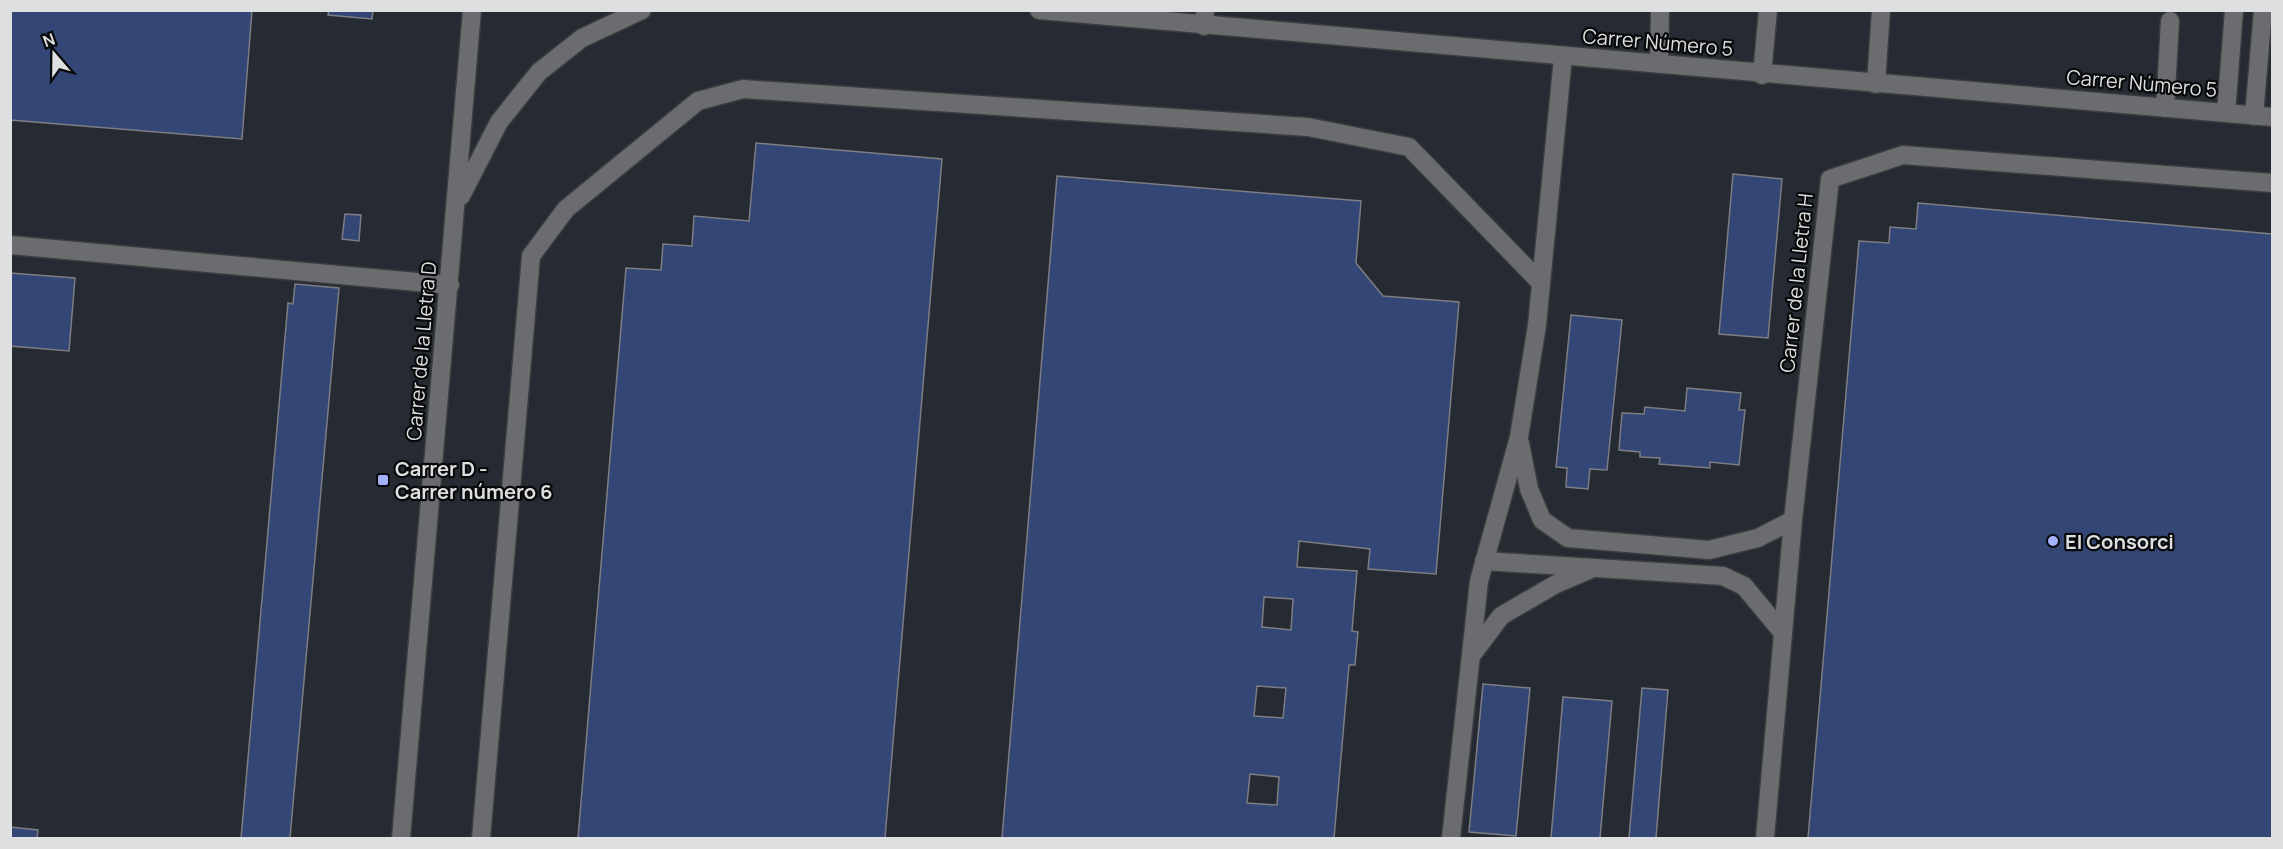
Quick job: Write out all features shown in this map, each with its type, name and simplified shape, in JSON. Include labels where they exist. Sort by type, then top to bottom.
[{"type":"street","name":"Carrer de la Lletra D","points":[[401,838],[457,206],[471,10]]},
{"type":"street","points":[[457,206],[499,122],[539,72],[582,38],[642,10]]},
{"type":"street","name":"Carrer Número 5","points":[[1039,10],[1204,18],[1563,57],[2272,117]]},
{"type":"street","points":[[1659,64],[1660,10]]},
{"type":"street","points":[[1762,75],[1768,10]]},
{"type":"street","points":[[1876,84],[1881,10]]},
{"type":"street","points":[[2226,113],[2234,10]]},
{"type":"street","points":[[2254,116],[2263,10]]},
{"type":"street","points":[[2165,108],[2170,21]]},
{"type":"street","points":[[1451,838],[1479,581],[1519,437],[1541,283],[1563,57]]},
{"type":"street","points":[[481,838],[531,256],[566,209],[698,101],[743,89],[767,90],[1308,128],[1409,147],[1541,283]]},
{"type":"street","name":"Carrer de la Lletra H","points":[[1765,838],[1793,520],[1830,179],[1903,155],[2272,183]]},
{"type":"street","points":[[10,245],[450,285]]},
{"type":"street","points":[[1519,437],[1529,489],[1542,520],[1568,538],[1709,550],[1758,538],[1793,520]]},
{"type":"street","points":[[1484,561],[1723,576],[1744,586],[1783,633]]},
{"type":"street","points":[[1470,658],[1501,616],[1556,584],[1595,568]]},
{"type":"shaded area","points":[[10,11],[2272,11],[2272,838],[11,838]]},
{"type":"building","points":[[10,10],[252,10],[242,139],[10,120]]},
{"type":"building","points":[[329,10],[373,10],[372,19],[328,15]]},
{"type":"building","points":[[756,143],[942,159],[885,838],[578,838],[626,268],[661,270],[663,244],[692,246],[694,216],[749,221]]},
{"type":"building","points":[[1733,174],[1782,179],[1768,338],[1719,334]]},
{"type":"building","points":[[1057,176],[1361,201],[1356,263],[1383,296],[1459,302],[1436,574],[1368,569],[1370,549],[1299,541],[1297,567],[1357,571],[1352,631],[1358,632],[1355,665],[1349,665],[1334,838],[1002,838]],"holes":[[[1264,597],[1293,599],[1291,630],[1262,627]],[[1257,686],[1286,688],[1283,718],[1254,716]],[[1250,774],[1279,777],[1277,805],[1247,803]]]},
{"type":"building","name":"El Consorci","points":[[1918,203],[2272,234],[2272,838],[1808,838],[1859,241],[1889,243],[1890,227],[1916,229]]},
{"type":"building","points":[[345,214],[361,215],[359,241],[342,239]]},
{"type":"building","points":[[10,273],[75,278],[69,351],[10,346]]},
{"type":"building","points":[[295,284],[339,288],[290,838],[241,838],[288,303],[293,304]]},
{"type":"building","points":[[1571,315],[1622,320],[1607,470],[1590,469],[1588,489],[1566,487],[1567,468],[1556,467]]},
{"type":"building","points":[[1687,388],[1741,393],[1739,410],[1745,410],[1739,465],[1710,462],[1710,468],[1659,464],[1660,458],[1640,457],[1640,452],[1619,450],[1622,413],[1644,414],[1645,407],[1685,411]]},
{"type":"building","points":[[1483,684],[1530,688],[1516,836],[1469,832]]},
{"type":"building","points":[[1642,688],[1668,690],[1656,838],[1629,838]]},
{"type":"building","points":[[1563,697],[1612,701],[1600,838],[1551,838]]},
{"type":"building","points":[[10,827],[38,830],[37,838],[10,838]]},
{"type":"place","name":"Carrer D - Carrer número 6","points":[[383,480]]},
{"type":"place","name":"El Consorci","points":[[2053,541]]}]
